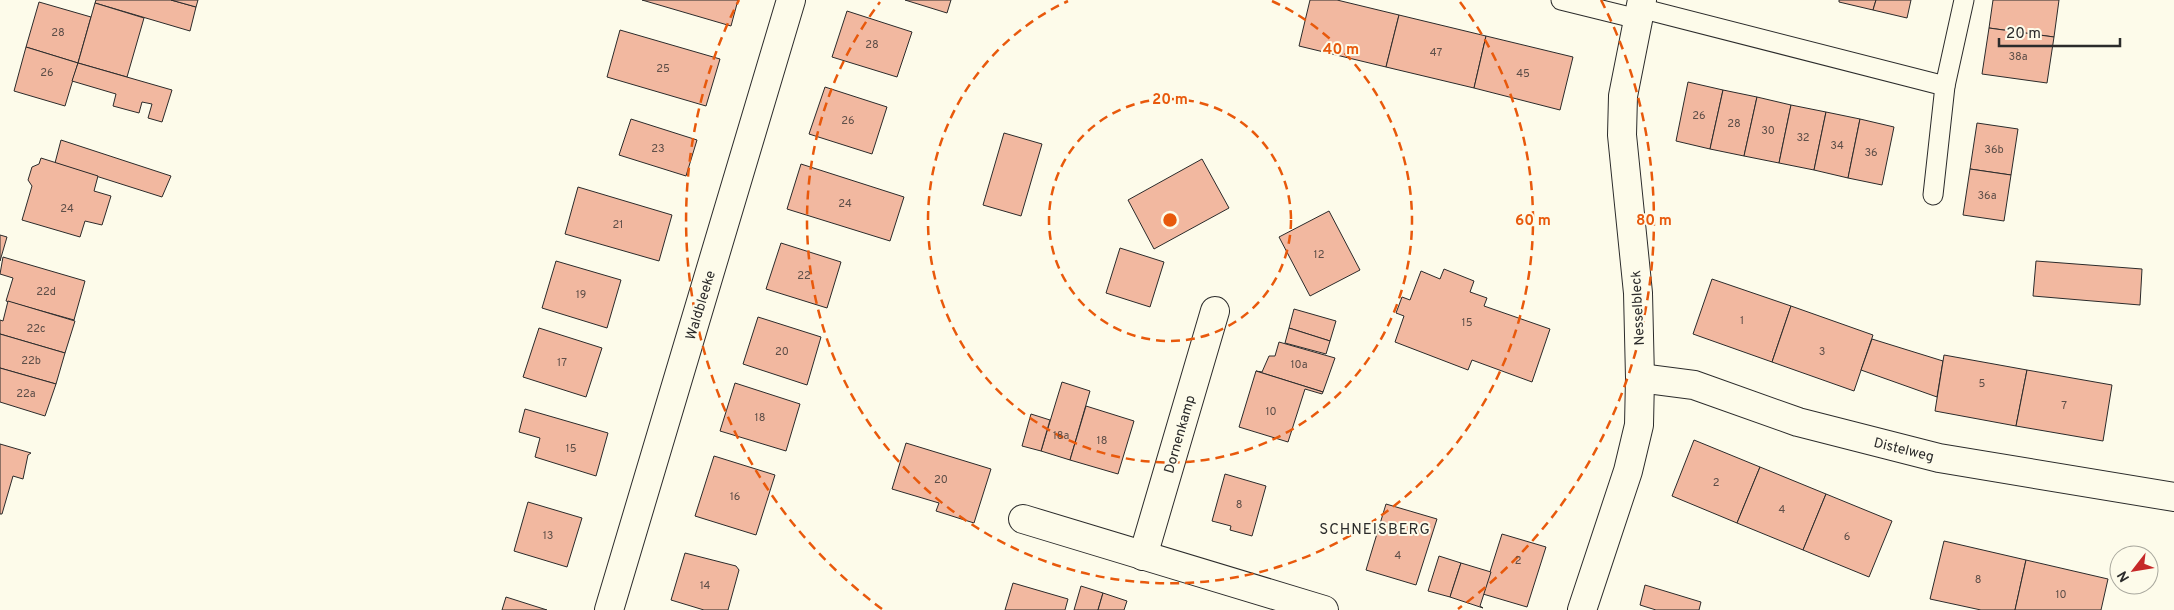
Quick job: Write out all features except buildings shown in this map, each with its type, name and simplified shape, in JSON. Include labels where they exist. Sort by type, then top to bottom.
[{"type":"street","name":"Waldbleeke","points":[[609,610],[791,0]]},
{"type":"street","name":"Nesselbleck","points":[[1582,610],[1628,471],[1639,425],[1638,293],[1622,135],[1623,96],[1640,9]]},
{"type":"street","name":"Dornenkamp","points":[[1143,556],[1215,311]]},
{"type":"street","name":"Distelweg","points":[[1640,378],[1694,385],[1798,422],[1939,458],[2174,497]]},
{"type":"street","points":[[1023,519],[1324,610]]},
{"type":"lane","points":[[1561,0],[1640,9],[1945,86]]},
{"type":"lane","points":[[1933,195],[1945,86],[1964,0]]},
{"type":"district","name":"SCHNEISBERG","points":[[1375,529]]}]
